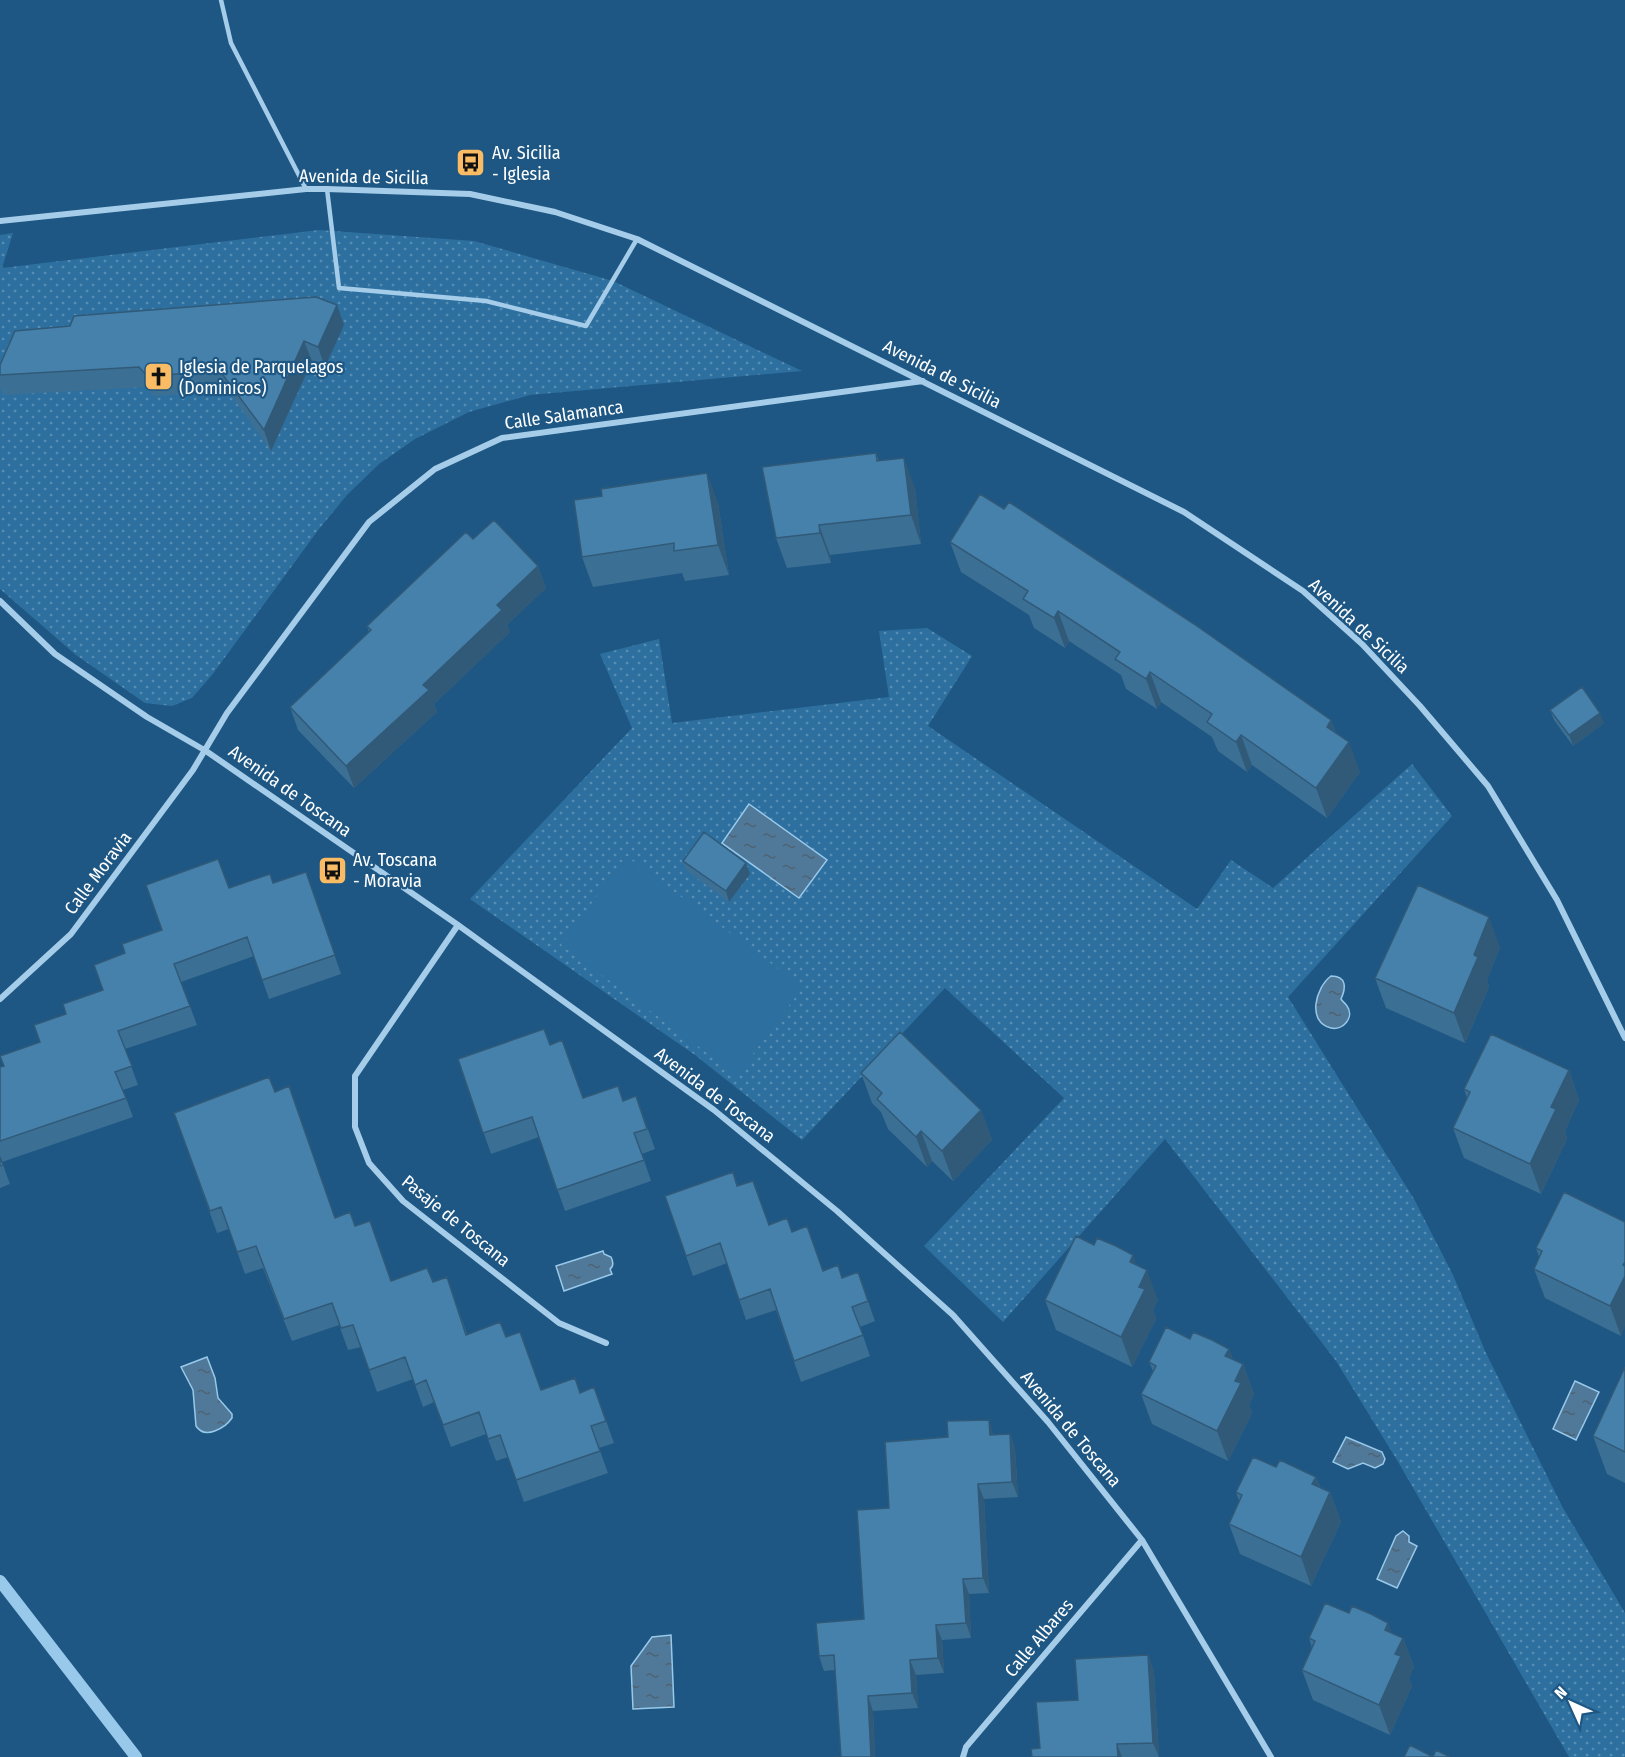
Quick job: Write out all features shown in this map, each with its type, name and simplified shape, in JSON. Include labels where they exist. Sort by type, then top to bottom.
[{"type":"street","name":"Avenida de Sicilia","points":[[0,221],[306,189],[470,194],[555,212],[638,240],[1184,512],[1304,591],[1362,644],[1420,706],[1488,786],[1557,900],[1625,1038]]},
{"type":"street","name":"Calle Salamanca","points":[[206,751],[227,714],[369,522],[435,469],[502,438],[923,381]]},
{"type":"street","name":"Avenida de Toscana","points":[[0,601],[55,654],[147,717],[206,751],[458,926],[714,1110],[837,1211],[953,1315],[1048,1422],[1142,1540],[1271,1757]]},
{"type":"street","name":"Calle Moravia","points":[[0,999],[71,934],[206,751]]},
{"type":"street","name":"Pasaje de Toscana","points":[[458,926],[355,1076],[355,1127],[369,1163],[403,1201],[559,1323],[606,1344]]},
{"type":"street","name":"Calle Albares","points":[[963,1757],[966,1748],[1142,1540]]},
{"type":"lane","points":[[221,0],[231,43],[306,189]]},
{"type":"lane","points":[[327,189],[339,288],[486,301],[586,326],[638,240]]},
{"type":"shaded area","points":[[319,230],[474,241],[613,281],[802,371],[530,395],[469,412],[415,439],[379,464],[347,495],[319,529],[212,675],[192,698],[172,706],[145,703],[76,655],[0,589],[0,235],[13,233],[2,268]]},
{"type":"shaded area","points":[[927,628],[972,656],[928,726],[1197,909],[1231,860],[1273,888],[1412,764],[1452,816],[1288,997],[1414,1199],[1453,1275],[1486,1353],[1563,1508],[1625,1613],[1625,1757],[1569,1757],[1397,1460],[1336,1361],[1165,1139],[1003,1322],[924,1246],[1064,1098],[945,988],[802,1140],[695,1055],[470,899],[632,728],[600,654],[659,639],[672,723],[889,697],[879,631]]},
{"type":"shaded area","points":[[626,856],[803,987],[737,1075],[561,945]]},
{"type":"water","points":[[749,804],[827,860],[799,898],[722,843]]},
{"type":"water","points":[[1331,976],[1343,980],[1344,991],[1341,999],[1350,1014],[1349,1019],[1343,1025],[1335,1028],[1323,1024],[1316,1012],[1321,988]]},
{"type":"water","points":[[603,1251],[612,1259],[613,1265],[610,1269],[612,1274],[564,1291],[556,1266]]},
{"type":"water","points":[[207,1357],[215,1378],[218,1398],[232,1414],[232,1418],[215,1431],[204,1432],[196,1426],[193,1390],[181,1367]]},
{"type":"water","points":[[1575,1381],[1599,1392],[1576,1440],[1553,1429]]},
{"type":"water","points":[[1346,1437],[1382,1452],[1385,1459],[1383,1464],[1375,1468],[1363,1463],[1348,1469],[1333,1462]]},
{"type":"water","points":[[1403,1531],[1409,1536],[1409,1542],[1417,1546],[1397,1588],[1377,1579],[1396,1536]]},
{"type":"water","points":[[671,1635],[674,1707],[633,1709],[631,1666],[652,1637]]},
{"type":"building","name":"Iglesia de Parquelagos (Dominicos)","points":[[316,297],[337,305],[318,347],[304,341],[264,430],[220,371],[147,376],[139,367],[0,375],[0,365],[15,331],[70,326],[74,316]]},
{"type":"building","points":[[876,453],[877,461],[904,458],[911,515],[819,525],[820,533],[776,538],[762,467]]},
{"type":"building","points":[[707,473],[718,545],[674,551],[674,543],[582,557],[574,500],[602,496],[601,489]]},
{"type":"building","points":[[980,494],[1004,509],[1009,502],[1194,624],[1331,720],[1327,727],[1349,742],[1316,788],[1241,735],[1236,742],[1207,722],[1212,714],[1150,672],[1146,679],[1115,659],[1120,652],[1058,611],[1054,618],[1023,599],[1028,591],[950,542]]},
{"type":"building","points":[[494,520],[538,566],[497,605],[502,610],[423,685],[429,690],[346,766],[290,707],[371,630],[367,626],[466,532],[473,539]]},
{"type":"building","points":[[1582,687],[1600,713],[1569,735],[1550,710]]},
{"type":"building","points":[[704,832],[746,863],[726,891],[683,861]]},
{"type":"building","points":[[218,859],[229,888],[270,874],[273,883],[306,872],[335,955],[262,980],[247,937],[174,964],[190,1006],[118,1031],[132,1066],[115,1072],[126,1098],[0,1141],[0,1067],[4,1066],[0,1056],[40,1042],[34,1025],[66,1014],[63,1004],[103,990],[94,965],[125,953],[122,944],[162,930],[146,885]]},
{"type":"building","points":[[1418,885],[1489,917],[1474,955],[1478,957],[1454,1013],[1375,978]]},
{"type":"building","points":[[544,1029],[550,1045],[562,1040],[583,1098],[618,1086],[623,1101],[636,1096],[647,1129],[634,1133],[644,1160],[557,1190],[532,1117],[483,1133],[458,1059]]},
{"type":"building","points":[[900,1032],[981,1110],[942,1151],[921,1131],[916,1137],[877,1099],[882,1093],[861,1073]]},
{"type":"building","points":[[1491,1034],[1569,1070],[1551,1107],[1556,1109],[1530,1164],[1453,1128],[1470,1092],[1464,1089]]},
{"type":"building","points":[[269,1077],[275,1092],[289,1086],[335,1218],[350,1212],[355,1226],[370,1221],[391,1281],[427,1268],[433,1282],[447,1277],[466,1335],[500,1322],[506,1337],[520,1332],[541,1390],[575,1378],[580,1393],[594,1387],[606,1421],[591,1426],[600,1451],[516,1480],[500,1435],[488,1439],[479,1412],[443,1425],[426,1380],[415,1385],[405,1357],[369,1370],[353,1325],[341,1328],[332,1303],[284,1319],[256,1246],[237,1252],[221,1207],[210,1211],[174,1113]]},
{"type":"building","points":[[733,1172],[737,1186],[753,1181],[769,1225],[787,1218],[792,1232],[807,1226],[823,1271],[838,1265],[842,1278],[858,1272],[868,1301],[852,1307],[863,1335],[794,1361],[770,1289],[739,1300],[720,1243],[686,1256],[665,1196]]},
{"type":"building","points":[[1564,1192],[1625,1222],[1625,1262],[1623,1265],[1625,1276],[1610,1306],[1534,1269],[1542,1251],[1536,1248]]},
{"type":"building","points":[[1076,1236],[1094,1245],[1097,1238],[1116,1246],[1133,1255],[1130,1262],[1147,1270],[1139,1287],[1145,1289],[1121,1337],[1045,1300]]},
{"type":"building","points":[[1166,1327],[1190,1339],[1193,1332],[1212,1340],[1229,1349],[1225,1356],[1243,1364],[1235,1381],[1241,1383],[1217,1431],[1141,1394],[1156,1366],[1149,1362]]},
{"type":"building","points":[[1625,1367],[1625,1452],[1593,1436]]},
{"type":"building","points":[[989,1420],[990,1435],[1010,1434],[1012,1482],[978,1484],[983,1578],[963,1579],[966,1623],[936,1625],[938,1658],[910,1660],[912,1693],[868,1696],[871,1757],[841,1757],[834,1655],[819,1656],[816,1623],[864,1619],[857,1510],[889,1508],[885,1442],[948,1437],[947,1421]]},
{"type":"building","points":[[1253,1457],[1276,1467],[1280,1460],[1316,1477],[1312,1484],[1330,1492],[1301,1557],[1229,1524],[1242,1495],[1236,1492]]},
{"type":"building","points":[[1325,1603],[1349,1613],[1352,1606],[1371,1614],[1388,1623],[1385,1630],[1403,1638],[1395,1654],[1401,1656],[1379,1705],[1302,1670],[1315,1641],[1309,1638]]},
{"type":"building","points":[[1148,1655],[1153,1743],[1117,1744],[1118,1757],[1032,1757],[1031,1749],[1040,1748],[1036,1702],[1078,1700],[1075,1659]]},
{"type":"building","points":[[1410,1745],[1433,1757],[1404,1757]]},
{"type":"building","points":[[1436,1750],[1450,1757],[1433,1757]]},
{"type":"waterway","points":[[0,1581],[136,1757]]},
{"type":"place","name":"Av. Sicilia - Iglesia","points":[[471,163]]},
{"type":"place","name":"Iglesia de Parquelagos (Dominicos)","points":[[158,377]]},
{"type":"place","name":"Av. Toscana - Moravia","points":[[332,870]]}]
